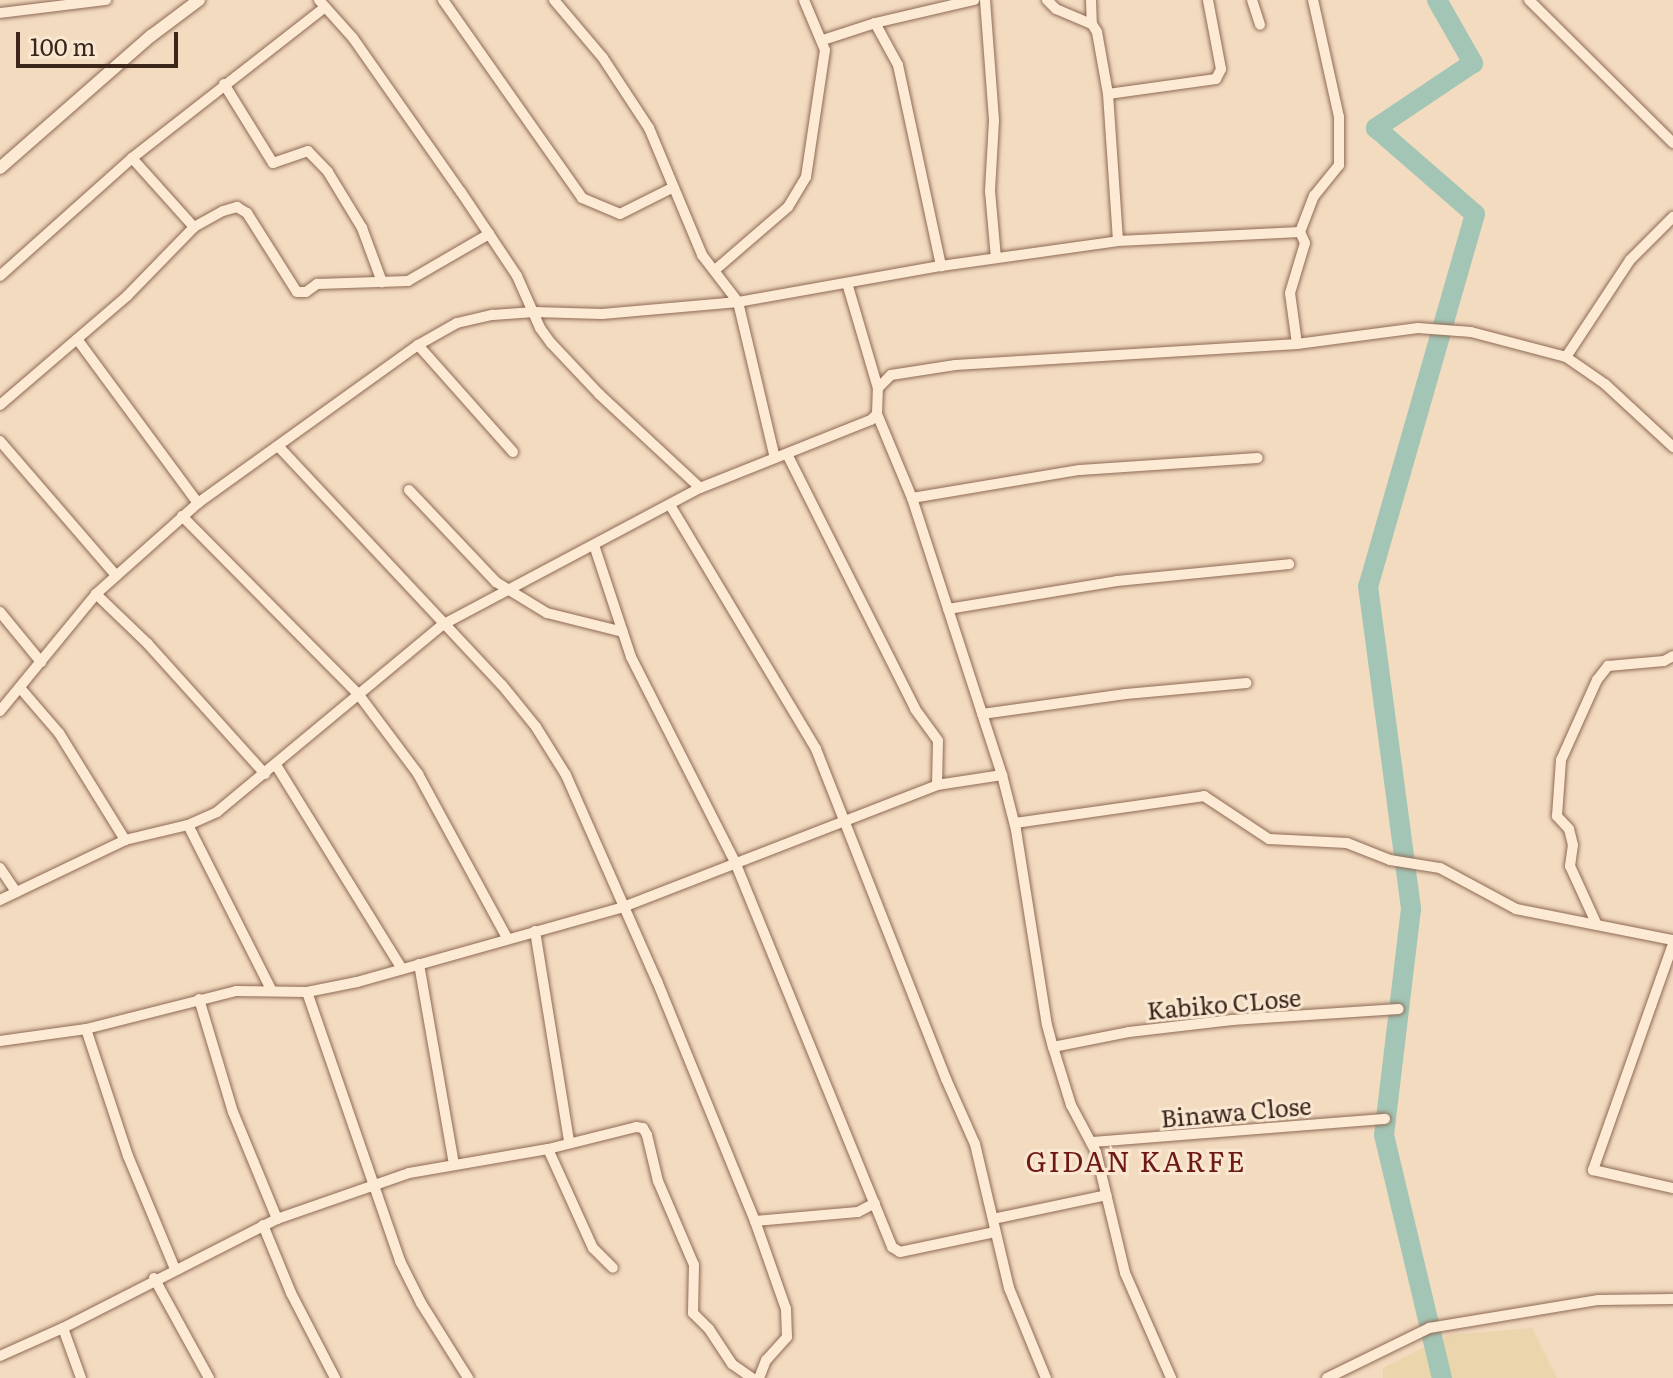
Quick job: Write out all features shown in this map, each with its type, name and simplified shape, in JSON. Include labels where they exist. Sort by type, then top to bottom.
[{"type":"street","points":[[0,13],[106,0]]},
{"type":"street","points":[[0,168],[151,36],[199,0]]},
{"type":"street","points":[[443,0],[582,198],[620,214],[674,187]]},
{"type":"street","points":[[554,0],[603,58],[649,128],[702,255],[738,302],[775,458]]},
{"type":"street","points":[[715,270],[788,207],[806,177],[820,97],[823,40],[804,0]]},
{"type":"street","points":[[911,0],[914,14]]},
{"type":"street","points":[[823,40],[875,23],[974,0]]},
{"type":"street","points":[[985,0],[994,121],[990,191],[996,258]]},
{"type":"street","points":[[1047,0],[1056,9],[1092,24]]},
{"type":"street","points":[[1091,0],[1092,24],[1108,94],[1118,241]]},
{"type":"street","points":[[1108,94],[1216,79],[1221,69],[1208,0]]},
{"type":"street","points":[[1252,0],[1260,25]]},
{"type":"street","points":[[1297,344],[1290,293],[1305,243],[1300,232],[1314,196],[1339,165],[1339,117],[1313,0]]},
{"type":"street","points":[[1529,0],[1673,143]]},
{"type":"street","points":[[0,276],[132,158],[322,3],[353,38],[489,234],[517,276],[551,343],[599,394],[700,488]]},
{"type":"street","points":[[875,23],[898,65],[941,266]]},
{"type":"street","points":[[224,84],[273,163],[308,151],[328,172],[362,228],[382,282]]},
{"type":"street","points":[[132,158],[194,227]]},
{"type":"street","points":[[0,405],[127,296],[194,227],[237,207],[247,213],[297,292],[306,292],[317,284],[408,281],[489,234]]},
{"type":"street","points":[[1566,357],[1630,260],[1673,217]]},
{"type":"street","points":[[0,711],[96,594],[182,516],[418,345],[457,323],[493,315],[534,312],[602,314],[738,302],[941,266],[1118,241],[1300,232]]},
{"type":"street","points":[[847,283],[878,388],[877,414],[912,498],[1015,823],[1053,1047],[1071,1105],[1091,1142],[1125,1273],[1171,1378]]},
{"type":"street","points":[[878,388],[891,375],[955,365],[1297,344],[1418,328],[1471,332],[1566,357],[1605,384],[1673,447]]},
{"type":"street","points":[[77,339],[198,503]]},
{"type":"street","points":[[418,345],[513,452]]},
{"type":"street","points":[[0,900],[125,840],[188,825],[217,812],[442,625],[700,488],[871,420],[877,414]]},
{"type":"street","points":[[0,441],[115,574]]},
{"type":"street","points":[[279,447],[442,625],[485,666],[536,727],[566,775],[755,1221],[789,1325],[787,1337],[766,1360],[759,1378]]},
{"type":"street","points":[[787,454],[915,709],[938,741],[937,785]]},
{"type":"street","points":[[912,498],[1080,470],[1258,458]]},
{"type":"street","points":[[409,490],[485,572],[507,589],[547,613],[623,632]]},
{"type":"street","points":[[670,505],[816,749],[937,1058],[975,1144],[1009,1288],[1046,1378]]},
{"type":"street","points":[[182,516],[359,695],[418,774],[507,938]]},
{"type":"street","points":[[594,545],[631,657],[735,862],[887,1238],[900,1252],[995,1232]]},
{"type":"street","points":[[948,609],[1117,581],[1289,564]]},
{"type":"street","points":[[96,594],[148,644],[265,774]]},
{"type":"street","points":[[0,612],[41,662]]},
{"type":"street","points":[[1597,925],[1570,866],[1573,845],[1569,829],[1557,816],[1561,760],[1597,680],[1608,666],[1664,661],[1673,656]]},
{"type":"street","points":[[982,714],[1126,694],[1247,683]]},
{"type":"street","points":[[21,689],[59,733],[125,840]]},
{"type":"street","points":[[276,765],[402,969]]},
{"type":"street","points":[[0,1041],[86,1029],[236,991],[271,989],[307,992],[402,969],[623,907],[937,785],[1002,775]]},
{"type":"street","points":[[1015,823],[1204,796],[1269,839],[1347,843],[1390,860],[1440,868],[1511,907],[1673,942],[1593,1170],[1673,1188]]},
{"type":"street","points":[[188,825],[271,989]]},
{"type":"street","points":[[0,868],[16,892]]},
{"type":"street","points":[[535,931],[569,1141]]},
{"type":"street","points":[[419,964],[454,1164]]},
{"type":"street","points":[[307,992],[400,1261],[421,1303],[468,1378]]},
{"type":"street","points":[[199,999],[233,1112],[277,1219]]},
{"type":"street","name":"Kabiko CLose","points":[[1053,1047],[1129,1032],[1232,1020],[1399,1009]]},
{"type":"street","points":[[86,1029],[128,1156],[175,1269]]},
{"type":"street","name":"Binawa Close","points":[[1091,1142],[1385,1119]]},
{"type":"street","points":[[0,1356],[63,1328],[154,1278],[277,1219],[373,1185],[454,1164],[548,1149],[569,1141],[643,1128],[658,1181],[694,1265],[693,1313],[709,1329],[732,1364],[752,1378]]},
{"type":"street","points":[[548,1149],[593,1248],[613,1268]]},
{"type":"street","points":[[993,1219],[1107,1195]]},
{"type":"street","points":[[755,1221],[858,1212],[875,1203]]},
{"type":"street","points":[[263,1225],[291,1293],[335,1378]]},
{"type":"street","points":[[154,1278],[209,1378]]},
{"type":"street","points":[[1327,1378],[1429,1328],[1599,1300],[1673,1299]]},
{"type":"street","points":[[63,1328],[81,1378]]},
{"type":"shaded area","points":[[1532,1328],[1557,1378],[1383,1378],[1383,1368],[1448,1335]]},
{"type":"waterway","points":[[1437,0],[1473,63],[1376,128],[1475,214],[1368,586],[1411,909],[1384,1135],[1442,1378]]},
{"type":"district","name":"GIDAN KARFE","points":[[1136,1160]]}]
